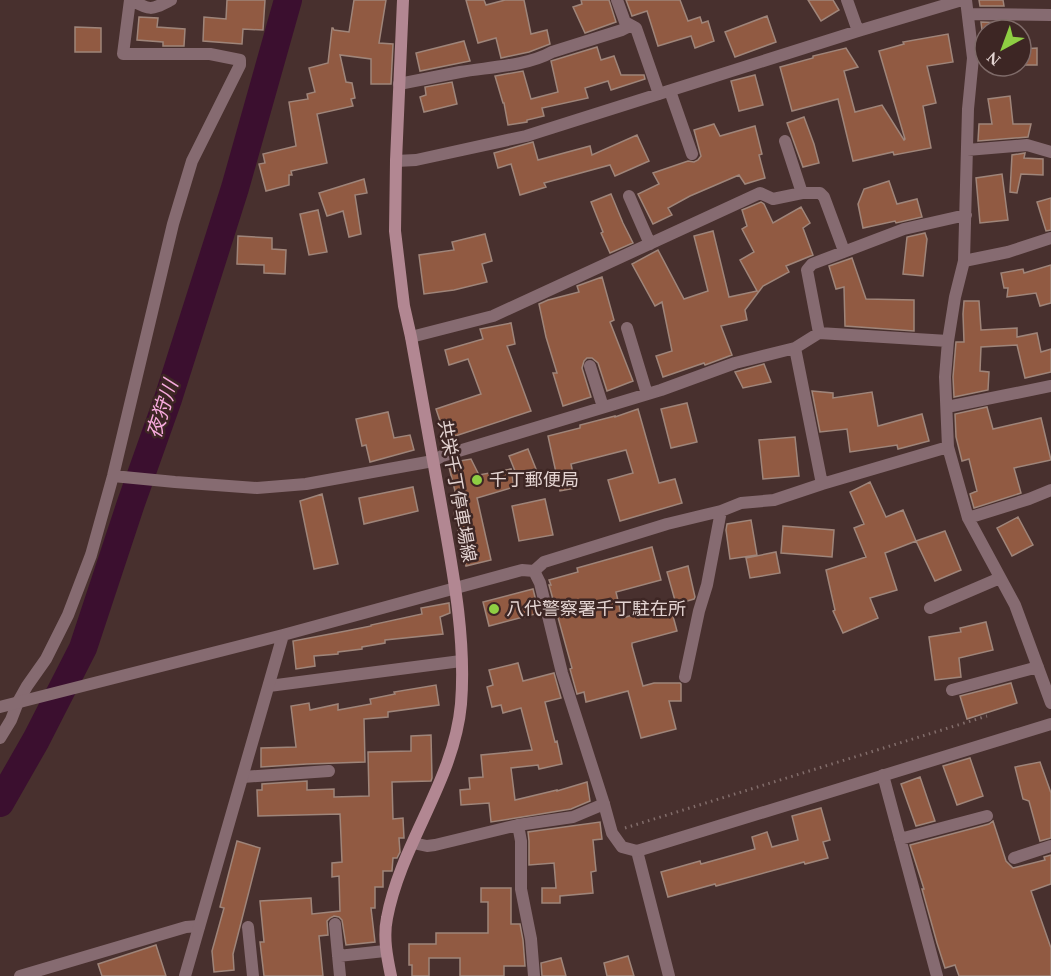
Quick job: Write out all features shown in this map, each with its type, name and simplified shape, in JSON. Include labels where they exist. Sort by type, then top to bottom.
[{"type":"main road","name":"共栄千丁停車場線","points":[[390,976],[385,951],[386,920],[392,897],[445,770],[461,705],[461,661],[456,588],[404,306],[395,231],[403,0]]},
{"type":"street","points":[[0,738],[27,686],[46,659],[68,615],[91,555],[116,476],[173,224],[192,160],[240,65],[240,60],[210,54],[123,54],[131,0],[146,8],[154,8],[171,0]]},
{"type":"street","points":[[616,0],[625,22],[636,28],[692,154]]},
{"type":"street","points":[[848,0],[858,31]]},
{"type":"street","points":[[396,161],[416,160],[526,136],[858,31],[964,0],[968,14],[973,58],[968,109],[964,261],[955,297],[945,377],[948,447],[968,518],[1015,605],[1051,704]]},
{"type":"street","points":[[968,14],[1051,15]]},
{"type":"street","points":[[399,84],[542,58],[552,52],[630,26]]},
{"type":"street","points":[[784,141],[802,192]]},
{"type":"street","points":[[967,150],[1027,145],[1051,152]]},
{"type":"street","points":[[411,337],[494,316],[759,193],[772,200],[802,192],[820,193],[824,197],[844,251]]},
{"type":"street","points":[[629,196],[650,244]]},
{"type":"street","points":[[819,333],[807,270],[812,264],[904,229],[966,215]]},
{"type":"street","points":[[964,261],[1008,252],[1051,238]]},
{"type":"street","points":[[627,328],[647,394]]},
{"type":"street","points":[[116,476],[256,488],[306,484],[433,461],[442,456],[647,394],[735,363],[795,348],[819,333],[948,341]]},
{"type":"street","points":[[795,348],[822,484]]},
{"type":"street","points":[[590,366],[603,407]]},
{"type":"street","points":[[947,407],[1051,386]]},
{"type":"street","points":[[0,707],[283,635],[522,570],[534,571],[544,562],[667,524],[721,511],[741,503],[774,500],[948,447]]},
{"type":"street","points":[[968,518],[1051,490]]},
{"type":"street","points":[[685,677],[699,610],[707,585],[721,511]]},
{"type":"street","points":[[534,571],[540,583],[562,673],[612,832],[622,847],[637,851],[1051,724]]},
{"type":"street","points":[[930,608],[1000,578]]},
{"type":"street","points":[[185,976],[283,635]]},
{"type":"street","points":[[269,686],[461,661]]},
{"type":"street","points":[[952,690],[1038,667]]},
{"type":"street","points":[[243,777],[329,771]]},
{"type":"street","points":[[883,775],[937,976]]},
{"type":"street","points":[[413,843],[435,845],[518,825],[573,817],[604,804]]},
{"type":"street","points":[[900,839],[987,816]]},
{"type":"street","points":[[518,825],[521,841],[521,889],[531,939],[534,976]]},
{"type":"street","points":[[1014,858],[1051,846]]},
{"type":"street","points":[[637,851],[669,976]]},
{"type":"street","points":[[335,924],[340,976]]},
{"type":"street","points":[[20,976],[186,927],[199,926]]},
{"type":"street","points":[[248,927],[253,976]]},
{"type":"street","points":[[338,956],[385,951]]},
{"type":"path","points":[[612,832],[987,716]]},
{"type":"building","points":[[227,0],[265,0],[263,30],[243,29],[242,44],[203,41],[204,17],[226,19]]},
{"type":"building","points":[[354,0],[386,0],[379,43],[393,44],[391,84],[371,84],[371,59],[340,55],[346,82],[352,83],[355,98],[351,99],[353,106],[317,114],[327,163],[291,171],[289,185],[266,191],[259,164],[265,163],[263,154],[296,146],[289,102],[308,99],[307,94],[315,92],[309,68],[328,63],[332,28],[349,32]]},
{"type":"building","points":[[466,0],[484,0],[486,5],[505,0],[524,0],[531,34],[547,30],[550,44],[529,52],[501,58],[496,38],[478,43]]},
{"type":"building","points":[[581,0],[609,0],[616,22],[585,33],[573,7],[582,4]]},
{"type":"building","points":[[626,0],[680,0],[688,21],[700,17],[702,23],[708,21],[714,41],[695,48],[691,36],[658,46],[647,11],[632,16]]},
{"type":"building","points":[[808,0],[833,0],[839,10],[821,21]]},
{"type":"building","points":[[979,0],[1003,0],[1004,6],[980,6]]},
{"type":"building","points":[[767,16],[776,42],[735,57],[725,32]]},
{"type":"building","points":[[139,17],[158,18],[157,27],[185,29],[184,46],[163,46],[163,42],[137,40]]},
{"type":"building","points":[[75,27],[101,28],[101,52],[75,52]]},
{"type":"building","points":[[948,34],[953,62],[927,66],[936,103],[923,106],[931,148],[894,155],[893,152],[853,161],[838,99],[792,111],[780,67],[846,48],[858,67],[844,71],[855,112],[882,105],[904,140],[879,51],[904,44],[903,42]]},
{"type":"building","points":[[464,41],[470,61],[420,71],[416,53]]},
{"type":"building","points":[[597,47],[601,60],[614,56],[621,75],[644,75],[645,79],[611,90],[608,81],[585,88],[588,98],[542,108],[544,116],[508,125],[495,76],[523,71],[531,99],[558,92],[551,61]]},
{"type":"building","points":[[1033,48],[1037,48],[1037,65],[1033,65]]},
{"type":"building","points":[[755,75],[763,105],[739,111],[731,81]]},
{"type":"building","points":[[452,82],[457,104],[424,112],[420,97],[426,95],[425,87]]},
{"type":"building","points":[[1010,96],[1013,124],[1031,124],[1028,137],[978,141],[979,124],[992,124],[988,99]]},
{"type":"building","points":[[804,117],[819,163],[803,167],[787,123]]},
{"type":"building","points":[[714,124],[720,136],[755,126],[765,178],[745,184],[739,175],[668,208],[672,215],[653,224],[638,194],[659,184],[653,173],[688,161],[698,160],[701,156],[694,130]]},
{"type":"building","points":[[637,135],[649,161],[615,176],[610,165],[544,183],[546,187],[520,195],[511,164],[498,168],[494,153],[533,142],[538,160],[590,146],[592,155]]},
{"type":"building","points":[[1025,153],[1024,158],[1043,159],[1043,175],[1021,174],[1017,193],[1010,192],[1012,155]]},
{"type":"building","points":[[1002,174],[1008,220],[980,223],[976,178]]},
{"type":"building","points":[[364,179],[367,193],[355,195],[361,234],[349,237],[343,211],[327,216],[319,193]]},
{"type":"building","points":[[889,181],[897,204],[917,199],[922,217],[863,228],[858,204],[864,189]]},
{"type":"building","points":[[611,194],[633,243],[610,253],[591,202]]},
{"type":"building","points":[[1051,198],[1051,230],[1046,231],[1037,202]]},
{"type":"building","points":[[761,202],[773,223],[801,207],[810,223],[803,228],[813,255],[786,266],[789,272],[763,286],[745,310],[747,320],[721,326],[732,355],[663,377],[656,356],[672,351],[662,302],[655,306],[632,264],[658,250],[684,299],[708,291],[694,236],[713,231],[729,297],[757,291],[740,260],[754,252],[742,229],[747,226],[742,210]]},
{"type":"building","points":[[318,210],[327,252],[309,255],[300,214]]},
{"type":"building","points":[[925,233],[927,239],[923,276],[903,274],[907,237]]},
{"type":"building","points":[[485,234],[492,261],[482,264],[487,282],[424,294],[419,255],[454,250],[452,242]]},
{"type":"building","points":[[238,236],[272,238],[272,249],[286,250],[285,274],[264,273],[264,265],[237,264]]},
{"type":"building","points":[[852,258],[866,299],[914,300],[914,331],[845,326],[844,287],[836,289],[829,266]]},
{"type":"building","points":[[1051,265],[1051,303],[1040,306],[1036,293],[1007,297],[1008,288],[1004,288],[1001,273],[1023,269],[1024,273]]},
{"type":"building","points":[[602,277],[614,320],[610,322],[633,381],[607,391],[598,363],[592,358],[587,358],[582,368],[591,397],[563,406],[553,373],[557,373],[539,304],[579,292],[577,286]]},
{"type":"building","points":[[964,301],[979,301],[981,330],[1017,328],[1017,337],[1037,333],[1041,352],[1051,349],[1051,372],[1025,378],[1017,345],[981,347],[980,371],[989,372],[988,390],[954,397],[956,342],[964,342]]},
{"type":"building","points":[[511,323],[515,344],[507,346],[531,411],[446,439],[436,409],[481,394],[468,359],[449,365],[445,350],[483,339],[480,329]]},
{"type":"building","points":[[764,364],[771,382],[743,388],[735,372]]},
{"type":"building","points":[[812,391],[833,393],[833,398],[872,392],[878,426],[922,414],[929,441],[898,449],[897,445],[850,452],[847,429],[820,432]]},
{"type":"building","points":[[687,403],[697,442],[671,448],[661,409]]},
{"type":"building","points":[[987,407],[993,429],[1041,418],[1051,460],[1014,468],[1021,493],[974,508],[970,494],[977,491],[969,459],[962,461],[956,437],[955,414]]},
{"type":"building","points":[[638,409],[659,483],[675,479],[682,503],[620,521],[608,480],[633,473],[626,450],[571,464],[576,488],[560,491],[548,436]]},
{"type":"building","points":[[388,412],[394,438],[410,435],[414,450],[370,462],[366,445],[362,446],[356,419]]},
{"type":"building","points":[[795,437],[799,476],[763,479],[759,440]]},
{"type":"building","points":[[528,449],[536,469],[517,476],[509,456]]},
{"type":"building","points":[[471,459],[479,475],[511,469],[514,487],[477,498],[491,560],[466,566],[454,512],[460,511],[448,463]]},
{"type":"building","points":[[870,482],[886,517],[903,510],[916,541],[885,553],[897,590],[870,598],[878,618],[843,633],[833,611],[835,610],[826,570],[866,557],[854,528],[864,524],[850,492]]},
{"type":"building","points":[[413,487],[418,511],[364,524],[359,498]]},
{"type":"building","points":[[322,494],[338,564],[314,569],[300,501]]},
{"type":"building","points":[[545,499],[553,535],[519,541],[512,506]]},
{"type":"building","points":[[1018,517],[1033,545],[1012,556],[997,528]]},
{"type":"building","points":[[751,520],[757,555],[730,559],[727,524]]},
{"type":"building","points":[[783,526],[834,530],[832,557],[781,553]]},
{"type":"building","points":[[945,531],[961,570],[935,581],[916,541]]},
{"type":"building","points":[[652,547],[661,580],[616,592],[622,618],[670,605],[677,631],[632,643],[632,646],[643,686],[654,683],[680,683],[681,701],[669,701],[676,729],[641,738],[628,691],[586,702],[584,692],[577,694],[549,580],[578,572],[577,568]]},
{"type":"building","points":[[776,552],[780,573],[750,578],[746,558]]},
{"type":"building","points":[[688,566],[695,597],[676,604],[667,572]]},
{"type":"building","points":[[533,589],[539,613],[489,626],[483,602]]},
{"type":"building","points":[[449,603],[450,613],[440,617],[443,634],[385,640],[385,643],[362,647],[362,649],[314,656],[315,666],[296,669],[293,641],[422,614],[421,608]]},
{"type":"building","points":[[986,622],[993,650],[959,658],[961,677],[935,680],[929,637],[961,632],[960,628]]},
{"type":"building","points":[[518,663],[523,681],[554,673],[561,698],[545,702],[562,764],[539,769],[538,765],[511,768],[515,800],[587,782],[590,801],[571,809],[491,822],[489,803],[461,805],[460,790],[470,789],[469,778],[483,777],[481,755],[532,750],[521,708],[503,713],[501,705],[492,707],[487,687],[493,685],[489,670]]},
{"type":"building","points":[[1011,683],[1017,703],[967,719],[960,696]]},
{"type":"building","points":[[436,685],[439,705],[388,712],[388,717],[364,719],[365,762],[261,767],[261,748],[296,747],[291,706],[309,703],[310,710],[338,704],[338,710],[371,704],[370,699],[395,694],[394,692]]},
{"type":"building","points":[[431,735],[431,781],[392,782],[393,819],[403,818],[404,838],[399,838],[400,852],[397,858],[393,858],[392,871],[383,871],[383,887],[375,887],[375,908],[371,908],[375,942],[346,945],[342,920],[334,916],[327,921],[328,935],[319,936],[323,976],[264,976],[260,942],[264,942],[260,901],[311,898],[312,914],[340,911],[339,876],[332,877],[332,863],[342,862],[340,814],[258,816],[257,790],[262,790],[262,784],[307,781],[307,790],[334,789],[334,797],[369,796],[368,752],[411,751],[411,736]]},
{"type":"building","points":[[970,758],[983,796],[957,805],[943,766]]},
{"type":"building","points":[[1040,762],[1051,793],[1051,838],[1040,841],[1029,801],[1023,799],[1015,767]]},
{"type":"building","points":[[920,777],[935,821],[916,826],[901,784]]},
{"type":"building","points":[[821,808],[830,840],[823,842],[828,858],[668,897],[661,872],[755,849],[752,837],[767,832],[772,847],[798,840],[792,816]]},
{"type":"building","points":[[993,821],[1006,861],[1013,868],[1045,860],[1044,857],[1051,855],[1051,884],[1031,891],[1051,948],[1051,976],[959,976],[955,965],[945,968],[910,845]]},
{"type":"building","points":[[600,822],[602,839],[593,840],[596,871],[591,872],[593,893],[560,896],[560,903],[542,903],[542,888],[556,888],[554,863],[529,865],[528,832]]},
{"type":"building","points":[[237,841],[260,848],[233,954],[234,970],[214,972],[212,951],[224,908],[220,907]]},
{"type":"building","points":[[481,888],[511,888],[511,924],[520,924],[525,966],[504,966],[504,976],[460,976],[460,958],[429,958],[429,976],[412,976],[412,965],[409,965],[409,944],[436,944],[436,933],[488,933],[488,902],[481,902]]},
{"type":"building","points":[[156,945],[166,976],[102,976],[98,964]]},
{"type":"building","points":[[628,956],[634,976],[607,976],[604,963]]},
{"type":"building","points":[[561,958],[566,976],[542,976],[541,963]]},
{"type":"waterway","name":"夜狩川","points":[[0,803],[36,740],[83,648],[168,399],[235,188],[288,0]]},
{"type":"place","name":"千丁郵便局","points":[[477,480]]},
{"type":"place","name":"八代警察署千丁駐在所","points":[[494,609]]}]
